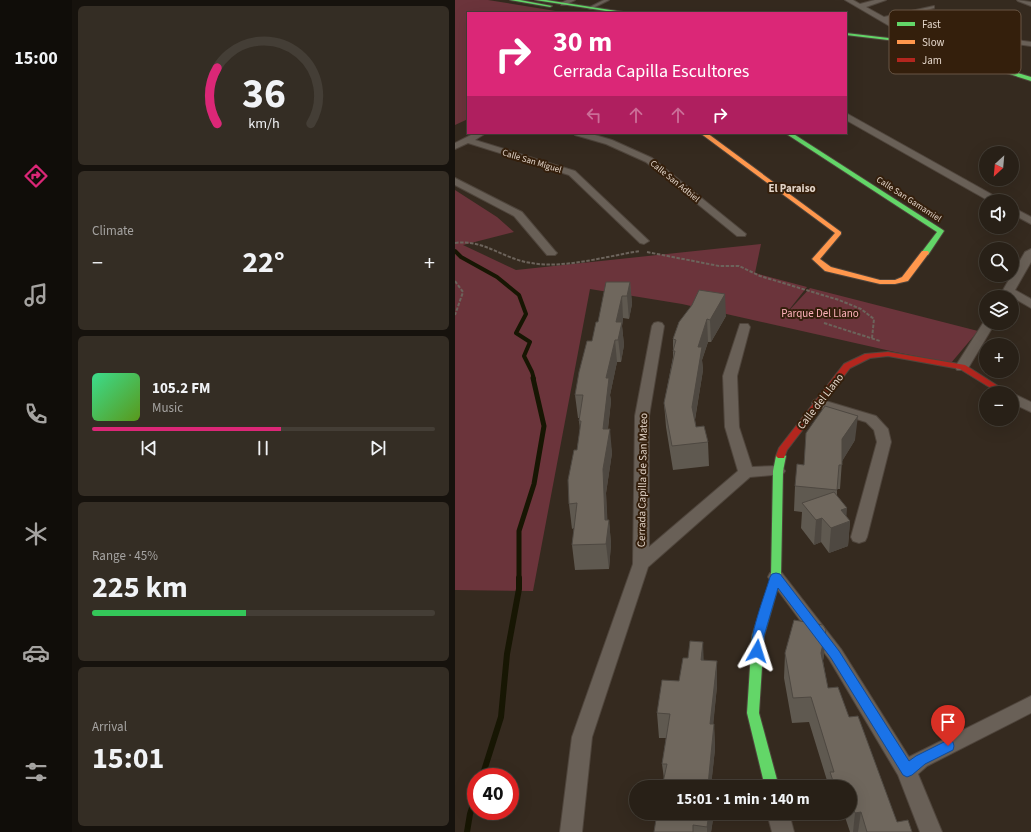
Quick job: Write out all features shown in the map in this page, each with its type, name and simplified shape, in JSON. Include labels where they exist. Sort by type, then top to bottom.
[{"type":"street","points":[[519,0],[594,11],[611,12]]},
{"type":"street","points":[[537,0],[567,2],[594,11]]},
{"type":"street","points":[[848,0],[889,23]]},
{"type":"street","points":[[860,6],[883,0]]},
{"type":"street","points":[[1020,0],[1031,4]]},
{"type":"street","points":[[919,10],[931,7]]},
{"type":"street","points":[[884,19],[889,18]]},
{"type":"street","points":[[847,34],[889,37]]},
{"type":"street","points":[[1021,43],[1031,44]]},
{"type":"street","points":[[1016,74],[1031,79]]},
{"type":"street","points":[[847,117],[984,194]]},
{"type":"street","points":[[455,146],[480,134]]},
{"type":"street","name":"Calle San Adbiel","points":[[581,134],[609,142],[649,160],[741,234]]},
{"type":"street","name":"Calle San Gamamiel","points":[[704,134],[839,233],[816,259],[821,264],[828,269],[880,282],[895,282],[905,279],[941,231],[790,134]]},
{"type":"street","name":"Calle San Miguel","points":[[466,140],[572,173],[645,241]]},
{"type":"street","points":[[455,180],[517,214],[551,253]]},
{"type":"street","points":[[1019,214],[1031,221]]},
{"type":"street","points":[[1009,290],[1031,252]]},
{"type":"street","points":[[1019,299],[1031,304]]},
{"type":"street","name":"Cerrada Capilla de San Mateo","points":[[641,564],[642,416],[658,326]]},
{"type":"street","points":[[744,327],[730,376],[732,427],[746,472]]},
{"type":"street","points":[[985,330],[962,367],[993,386]]},
{"type":"street","name":"Calle del Llano","points":[[770,780],[753,713],[758,636],[776,577],[778,471],[782,450],[847,366],[868,356],[888,354],[962,367]]},
{"type":"street","points":[[1019,401],[1031,408]]},
{"type":"street","points":[[819,403],[871,419],[881,429],[884,442],[859,537]]},
{"type":"street","points":[[571,832],[582,737],[641,564],[746,472],[778,471]]},
{"type":"street","points":[[776,577],[835,654],[907,771],[931,832]]},
{"type":"street","points":[[907,771],[920,760],[1031,704]]},
{"type":"street","points":[[780,820],[783,832]]},
{"type":"lane","points":[[594,11],[607,0]]},
{"type":"path","points":[[455,244],[477,242],[509,257],[541,265],[555,265],[641,251],[719,266],[739,266],[760,276],[839,300],[861,309],[874,319],[872,338]]},
{"type":"path","points":[[455,281],[463,292],[455,315]]},
{"type":"green space","points":[[455,0],[488,0],[562,12],[467,12],[467,119],[455,125]]},
{"type":"green space","name":"Parque Del Llano","points":[[455,190],[497,217],[514,232],[463,245],[516,270],[761,244],[755,273],[807,287],[785,315],[810,288],[978,331],[951,363],[895,352],[682,304],[590,289],[533,591],[455,590]]},
{"type":"building","points":[[606,282],[630,282],[627,296],[622,296],[616,322],[622,322],[618,340],[615,340],[606,378],[609,378],[603,429],[610,429],[603,469],[605,520],[609,520],[606,544],[572,545],[577,503],[569,504],[568,480],[574,450],[577,450],[583,395],[575,395],[587,341],[592,341],[596,322],[598,322]]},
{"type":"building","points":[[699,290],[725,294],[710,320],[707,319],[698,347],[702,347],[692,407],[696,427],[704,426],[708,442],[672,446],[664,403],[675,351],[673,351],[676,340],[673,339],[679,322],[692,305]]},
{"type":"building","points":[[825,406],[858,416],[842,439],[842,465],[839,465],[837,490],[795,486],[797,464],[804,465],[806,433]]},
{"type":"building","points":[[834,492],[847,508],[841,510],[850,521],[831,528],[822,518],[816,520],[802,503]]},
{"type":"building","points":[[794,620],[823,625],[826,630],[821,653],[828,688],[838,687],[849,717],[858,716],[897,822],[908,820],[912,832],[867,832],[861,812],[857,813],[857,780],[833,780],[830,772],[834,772],[811,697],[793,698],[785,653]]},
{"type":"building","points":[[690,641],[703,642],[701,660],[717,661],[710,724],[714,724],[708,780],[664,780],[667,764],[662,764],[670,714],[657,713],[662,680],[679,681],[683,658],[688,658]]},
{"type":"building","points":[[656,820],[708,820],[707,827],[693,825],[693,832],[654,832]]},
{"type":"waterway","points":[[455,251],[461,257],[497,277],[519,295],[526,314],[516,333],[530,342],[524,356],[534,379]]},
{"type":"waterway","points":[[485,768],[501,717],[507,654],[519,589],[519,531],[534,484],[544,426],[533,378]]},
{"type":"waterway","points":[[467,832],[469,820]]},
{"type":"traffic: fast","points":[[512,0],[550,6]]},
{"type":"traffic: fast","points":[[537,0],[621,12]]},
{"type":"traffic: fast","points":[[847,34],[889,39]]},
{"type":"traffic: fast","points":[[1015,74],[1031,79]]},
{"type":"traffic: fast","points":[[790,134],[941,231],[925,253]]},
{"type":"traffic: fast","points":[[770,780],[753,713],[758,636],[776,577],[778,471],[781,456]]},
{"type":"traffic: slow","points":[[704,134],[839,233],[816,259],[828,269],[880,282],[895,282],[905,279],[925,253]]},
{"type":"traffic: jam","points":[[781,456],[782,450],[847,366],[868,356],[888,354],[962,367],[993,386]]},
{"type":"district","name":"El Paraiso","points":[[792,188]]},
{"type":"route","points":[[757,651],[758,636],[776,577],[835,654],[907,771],[920,760],[948,746]]}]
